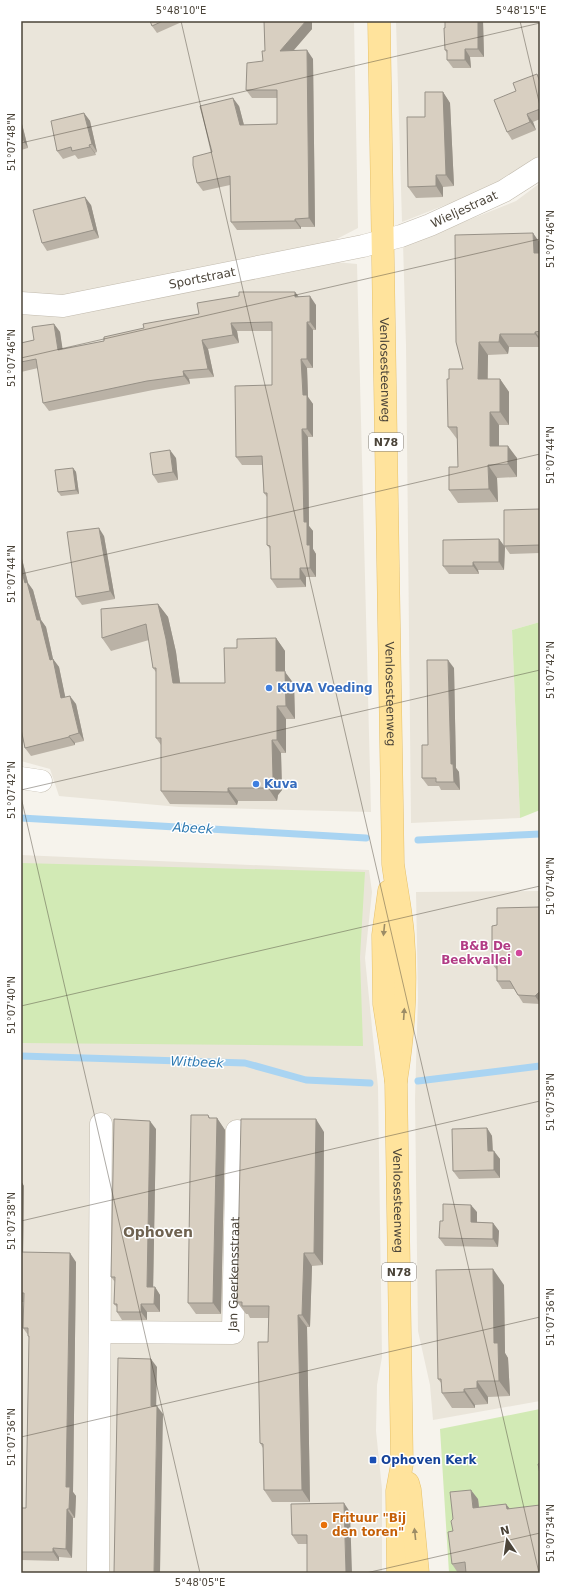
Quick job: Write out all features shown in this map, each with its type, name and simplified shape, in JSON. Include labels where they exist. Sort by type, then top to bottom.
[{"type":"main road","name":"Venlosesteenweg","points":[[379,21],[393,864],[403,934],[405,1002],[401,1052],[396,1081],[402,1464],[397,1491],[398,1573]]},
{"type":"main road","name":"Venlosesteenweg","points":[[402,1464],[410,1490],[418,1573]]},
{"type":"street","name":"Wieljestraat","points":[[383,240],[416,231],[450,216],[504,191],[540,168]]},
{"type":"street","name":"Sportstraat","points":[[21,303],[63,306],[363,246],[383,240]]},
{"type":"street","points":[[98,1573],[101,1124]]},
{"type":"street","name":"Jan Geerkensstraat","points":[[100,1332],[233,1333],[237,1131]]},
{"type":"shaded area","points":[[21,21],[354,21],[358,228],[331,242],[60,296],[21,293]]},
{"type":"shaded area","points":[[396,21],[540,21],[540,155],[504,182],[402,222]]},
{"type":"shaded area","points":[[540,183],[540,622],[512,630],[520,818],[411,823],[406,345],[403,243],[441,231],[516,201]]},
{"type":"shaded area","points":[[335,262],[357,264],[371,812],[179,807],[59,796],[50,769],[21,761],[21,315],[61,315]]},
{"type":"shaded area","points":[[21,855],[369,870],[372,892],[365,958],[378,1087],[382,1357],[377,1385],[376,1431],[382,1489],[382,1573],[21,1573]]},
{"type":"shaded area","points":[[540,891],[540,1401],[433,1420],[430,1385],[418,1331],[415,1099],[418,998],[416,892]]},
{"type":"green space","points":[[540,622],[540,810],[520,818],[512,630]]},
{"type":"green space","points":[[21,863],[365,872],[360,957],[363,1046],[21,1043]]},
{"type":"green space","points":[[540,1409],[540,1573],[449,1573],[440,1429]]},
{"type":"building","points":[[150,21],[163,21],[152,26]]},
{"type":"building","points":[[264,21],[306,21],[280,51],[307,50],[309,218],[295,219],[295,221],[231,222],[230,176],[197,183],[193,165],[193,157],[212,152],[200,106],[233,98],[240,125],[277,124],[277,90],[246,90],[247,63],[263,61],[262,51],[265,51]]},
{"type":"building","points":[[445,21],[478,21],[478,49],[465,49],[465,60],[447,60],[447,50],[445,50]]},
{"type":"building","points":[[537,74],[540,82],[540,109],[527,114],[530,122],[507,132],[494,100],[516,91],[513,83]]},
{"type":"building","points":[[425,92],[443,92],[446,175],[436,175],[436,186],[408,187],[407,117],[425,117]]},
{"type":"building","points":[[84,113],[92,144],[89,145],[90,147],[72,151],[71,147],[57,151],[51,121]]},
{"type":"building","points":[[85,197],[94,230],[42,243],[33,210]]},
{"type":"building","points":[[533,233],[534,253],[540,253],[540,331],[535,332],[535,334],[500,334],[499,342],[479,342],[478,379],[500,379],[500,412],[490,412],[490,446],[508,446],[508,464],[488,465],[489,489],[449,490],[449,467],[458,467],[457,427],[448,427],[447,379],[449,379],[449,369],[463,369],[456,342],[455,235]]},
{"type":"building","points":[[239,292],[295,292],[295,297],[310,296],[310,322],[307,322],[307,359],[301,359],[303,395],[307,395],[307,429],[302,429],[304,522],[307,522],[307,545],[310,545],[310,568],[300,568],[300,579],[271,579],[270,546],[267,545],[267,493],[264,493],[262,456],[236,457],[235,386],[272,385],[272,322],[231,323],[233,335],[202,340],[208,369],[183,371],[184,376],[147,381],[43,403],[36,359],[21,362],[21,343],[34,340],[32,327],[54,324],[58,350],[104,341],[104,337],[144,328],[143,324],[199,314],[197,303],[239,296]]},
{"type":"building","points":[[170,450],[173,472],[153,475],[150,453]]},
{"type":"building","points":[[73,468],[76,490],[58,492],[55,470]]},
{"type":"building","points":[[540,509],[540,545],[504,546],[504,510]]},
{"type":"building","points":[[99,528],[110,591],[76,597],[67,532]]},
{"type":"building","points":[[499,539],[499,562],[473,562],[473,566],[443,566],[443,540]]},
{"type":"building","points":[[21,569],[25,583],[27,582],[37,620],[40,620],[50,660],[53,659],[61,698],[70,696],[79,733],[25,748],[21,729]]},
{"type":"building","points":[[158,604],[166,639],[173,683],[225,683],[224,648],[237,648],[237,639],[276,638],[276,671],[285,671],[286,706],[277,706],[277,740],[272,740],[273,777],[269,782],[268,788],[228,788],[228,792],[161,791],[161,738],[156,738],[156,668],[153,668],[146,624],[102,638],[101,609]]},
{"type":"building","points":[[427,660],[448,660],[451,764],[453,764],[454,782],[436,782],[436,778],[422,778],[422,745],[428,745]]},
{"type":"building","name":"B&B De Beekvallei","points":[[540,907],[540,991],[535,996],[518,995],[510,981],[497,981],[497,965],[492,964],[492,926],[497,925],[497,908]]},
{"type":"building","points":[[191,1115],[208,1115],[209,1118],[217,1118],[213,1303],[188,1303]]},
{"type":"building","points":[[114,1119],[150,1121],[147,1287],[155,1287],[154,1304],[141,1304],[141,1312],[117,1312],[117,1304],[114,1304],[115,1277],[111,1277]]},
{"type":"building","points":[[241,1119],[316,1119],[314,1253],[304,1253],[302,1315],[298,1315],[302,1490],[264,1490],[263,1444],[260,1443],[258,1342],[268,1342],[269,1306],[242,1306],[242,1302],[237,1302]]},
{"type":"building","points":[[487,1128],[488,1151],[494,1151],[494,1170],[453,1171],[452,1129]]},
{"type":"building","points":[[443,1204],[471,1205],[471,1222],[493,1223],[493,1239],[439,1238],[440,1221],[443,1221]]},
{"type":"building","points":[[21,1252],[70,1253],[66,1487],[70,1487],[69,1509],[67,1509],[66,1549],[53,1548],[53,1552],[21,1552],[21,1508],[26,1508],[29,1336],[28,1328],[23,1328],[24,1293],[21,1293]]},
{"type":"building","points":[[493,1269],[494,1343],[498,1343],[499,1381],[477,1381],[477,1388],[464,1389],[464,1392],[442,1393],[441,1379],[438,1379],[436,1270]]},
{"type":"building","points":[[118,1358],[151,1359],[151,1406],[157,1406],[154,1573],[114,1573]]},
{"type":"building","points":[[540,1463],[540,1474],[538,1464]]},
{"type":"building","points":[[471,1490],[473,1508],[506,1504],[507,1509],[540,1505],[540,1573],[466,1573],[465,1562],[452,1564],[448,1532],[453,1531],[451,1521],[453,1519],[450,1492]]},
{"type":"building","points":[[344,1503],[346,1573],[307,1573],[307,1535],[292,1535],[291,1504]]},
{"type":"waterway","name":"Abeek","points":[[21,818],[366,838]]},
{"type":"waterway","name":"Abeek","points":[[418,840],[540,834]]},
{"type":"waterway","name":"Witbeek","points":[[21,1056],[245,1063],[306,1080],[370,1083]]},
{"type":"waterway","name":"Witbeek","points":[[418,1081],[540,1066]]},
{"type":"place","name":"KUVA Voeding","points":[[269,688]]},
{"type":"place","name":"Kuva","points":[[256,784]]},
{"type":"place","name":"B&B De Beekvallei","points":[[519,953]]},
{"type":"place","name":"Ophoven Kerk","points":[[373,1460]]},
{"type":"place","name":"Frituur \"Bij den toren\"","points":[[324,1525]]},
{"type":"district","name":"Ophoven","points":[[158,1232]]}]
